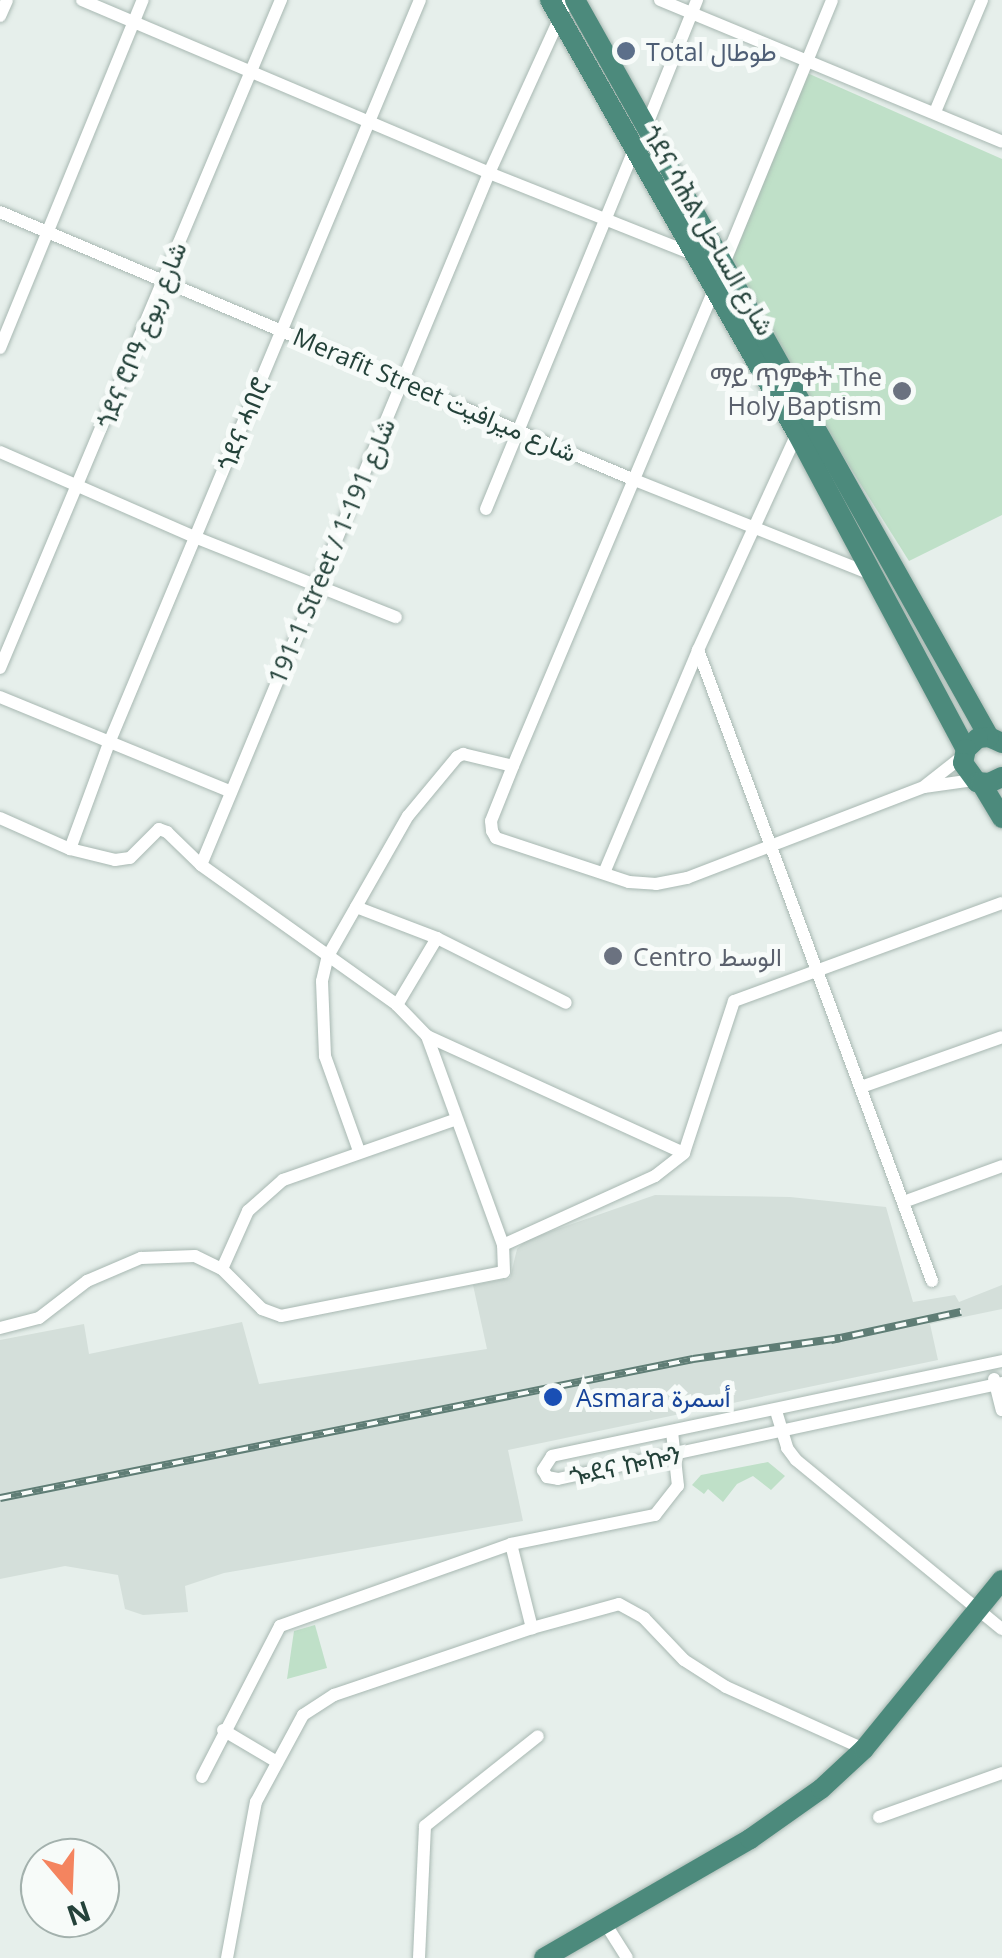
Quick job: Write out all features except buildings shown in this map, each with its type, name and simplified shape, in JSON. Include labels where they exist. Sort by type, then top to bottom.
[{"type":"highway","name":"ጎደና ሳሕል شارع الساحل","points":[[563,4],[645,128],[723,265],[804,427],[871,574],[964,752],[965,770],[986,780],[1002,818]]},
{"type":"highway","name":"ጎደና ሳሕል شارع الساحل","points":[[563,4],[633,150],[694,255],[996,740]]},
{"type":"highway","points":[[964,752],[978,738],[996,740]]},
{"type":"highway","points":[[544,1958],[787,1816],[864,1749],[1002,1580]]},
{"type":"street","points":[[0,16],[7,0]]},
{"type":"street","points":[[82,0],[488,173],[723,265]]},
{"type":"street","points":[[0,348],[142,0]]},
{"type":"street","name":"ጎደና ሮቦዓ شارع ربوع","points":[[0,668],[80,486],[281,0]]},
{"type":"street","name":"ጎደና ሓበሮ","points":[[70,848],[109,743],[420,0]]},
{"type":"street","points":[[660,0],[694,6],[805,60],[1002,142]]},
{"type":"street","points":[[832,0],[491,821],[496,838],[629,882],[656,884],[774,846],[924,787],[986,780]]},
{"type":"street","points":[[935,112],[982,0]]},
{"type":"street","name":"191-1 Street / شارع 191-1","points":[[201,865],[488,173],[563,4]]},
{"type":"street","points":[[486,509],[694,6]]},
{"type":"street","name":"Merafit Street شارع ميرافيت","points":[[0,212],[632,479],[871,574]]},
{"type":"street","points":[[604,873],[698,650],[804,427]]},
{"type":"street","points":[[0,452],[196,538],[396,617]]},
{"type":"street","points":[[698,650],[774,846],[817,972],[864,1086],[932,1280]]},
{"type":"street","points":[[0,697],[229,792]]},
{"type":"street","points":[[924,787],[964,752]]},
{"type":"street","points":[[359,1151],[325,1056],[322,981],[328,956],[408,816],[457,757],[463,754],[513,766]]},
{"type":"street","points":[[0,818],[70,848],[123,861],[159,829],[175,837],[201,865],[396,1004],[427,1036],[684,1153]]},
{"type":"street","points":[[502,1245],[656,1176],[684,1153],[734,1002],[1002,903]]},
{"type":"street","points":[[356,907],[437,938],[566,1003]]},
{"type":"street","points":[[396,1004],[437,938]]},
{"type":"street","points":[[0,1328],[39,1318],[87,1281],[140,1258],[195,1256],[222,1269],[262,1309],[281,1316],[504,1272],[502,1245],[427,1036]]},
{"type":"street","points":[[864,1086],[1002,1037]]},
{"type":"street","points":[[222,1269],[248,1211],[283,1180],[454,1120]]},
{"type":"street","points":[[906,1201],[1002,1166]]},
{"type":"street","points":[[996,1363],[1002,1410]]},
{"type":"street","name":"ጐደና ኰኰን","points":[[996,1363],[552,1456],[543,1470],[554,1480],[999,1384]]},
{"type":"street","points":[[776,1410],[781,1431],[796,1460],[1002,1629]]},
{"type":"street","points":[[202,1777],[280,1626],[512,1544],[655,1515],[678,1486],[672,1432]]},
{"type":"street","points":[[512,1544],[532,1628]]},
{"type":"street","points":[[227,1958],[256,1802],[303,1716],[334,1695],[532,1628],[619,1604],[644,1618],[684,1660],[726,1687],[864,1749]]},
{"type":"street","points":[[223,1730],[276,1762]]},
{"type":"street","points":[[420,1958],[425,1826],[538,1736]]},
{"type":"street","points":[[879,1817],[1002,1773]]},
{"type":"street","points":[[605,1923],[627,1958]]},
{"type":"shaded area","points":[[655,1195],[790,1197],[886,1207],[913,1302],[955,1295],[959,1302],[1002,1285],[1002,1309],[930,1324],[938,1360],[508,1450],[523,1521],[224,1573],[185,1586],[188,1612],[143,1615],[125,1609],[118,1575],[65,1566],[0,1579],[0,1340],[84,1324],[89,1354],[242,1322],[259,1384],[487,1349],[473,1285],[510,1278],[517,1249],[526,1240]]},
{"type":"green space","name":"ማይ ጥምቀት The Holy Baptism","points":[[805,72],[1002,159],[1002,515],[909,561],[723,266]]},
{"type":"green space","points":[[768,1462],[785,1476],[771,1490],[753,1476],[737,1484],[723,1502],[708,1489],[704,1494],[692,1485],[701,1475]]},
{"type":"green space","points":[[315,1625],[327,1668],[287,1679],[294,1631]]},
{"type":"railway","points":[[831,1340],[961,1312]]},
{"type":"railway","points":[[0,1498],[693,1359],[841,1338]]},
{"type":"place","name":"Total طوطال","points":[[626,51]]},
{"type":"place","name":"ማይ ጥምቀት The Holy Baptism","points":[[902,391]]},
{"type":"place","name":"Centro الوسط","points":[[613,956]]},
{"type":"place","name":"Asmara أسمرة","points":[[553,1397]]}]
